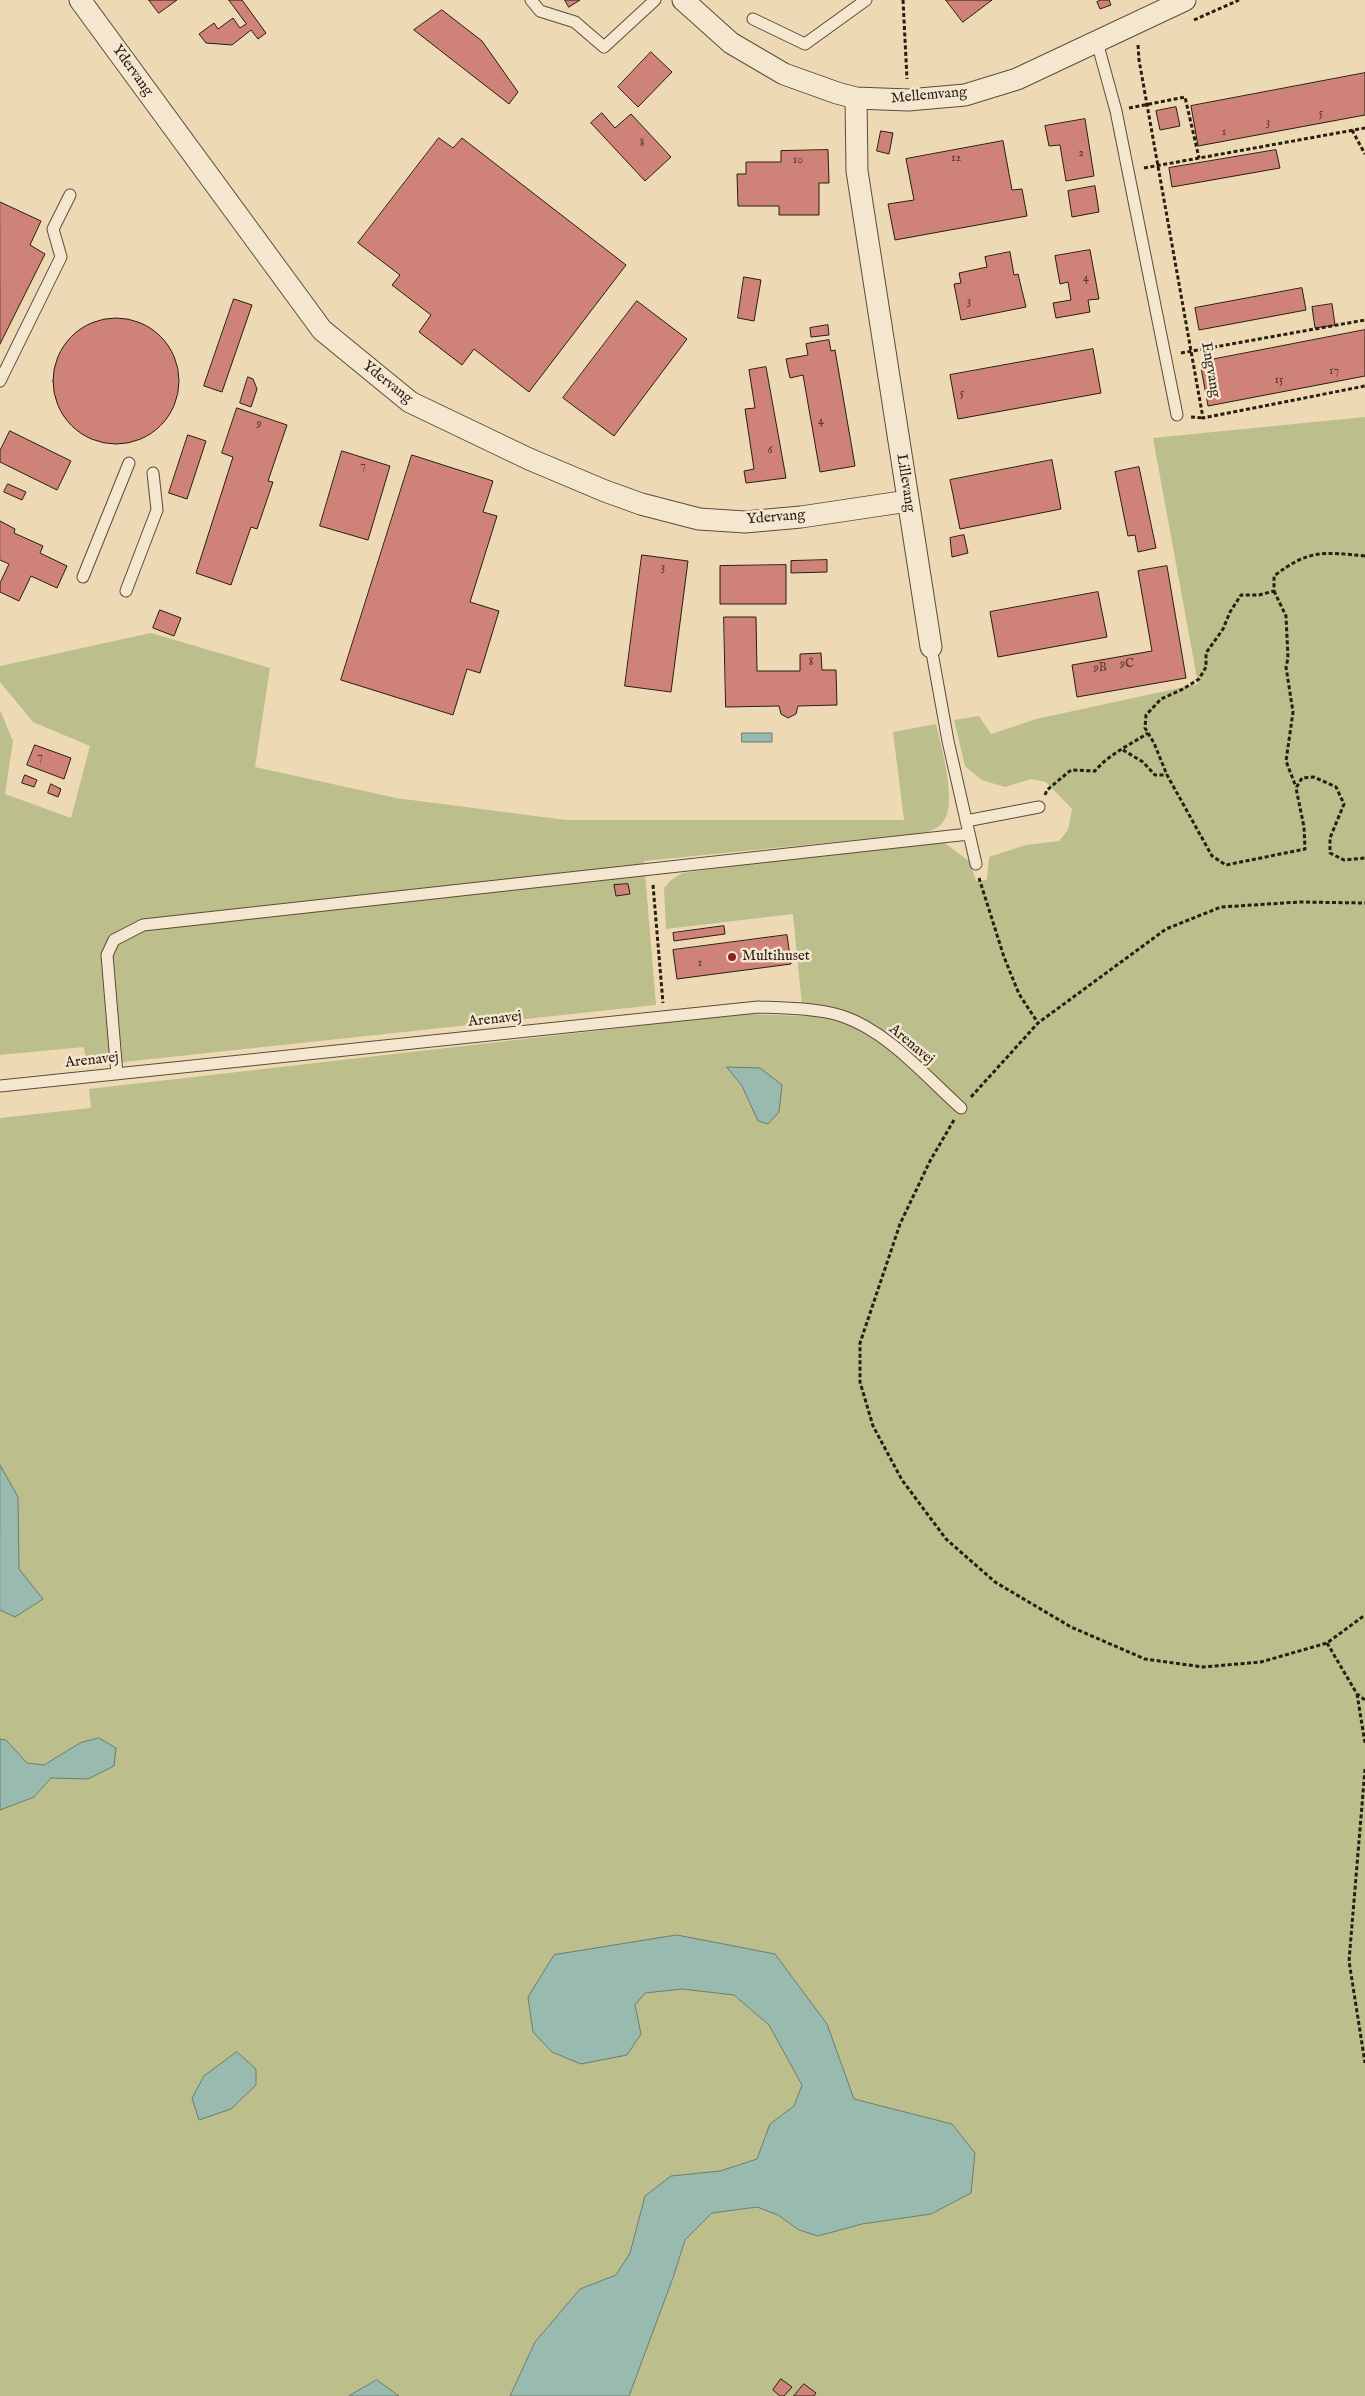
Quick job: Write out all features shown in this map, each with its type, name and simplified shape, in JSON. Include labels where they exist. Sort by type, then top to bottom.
[{"type":"street","name":"Ydervang","points":[[80,0],[322,330],[410,402],[517,453],[605,491],[640,504],[699,519],[745,522],[801,517],[908,500]]},
{"type":"street","name":"Mellemvang","points":[[683,0],[731,43],[784,74],[856,98],[908,100],[950,98],[992,88],[1017,79],[1185,0]]},
{"type":"street","name":"Lillevang","points":[[856,98],[857,171],[931,647]]},
{"type":"lane","points":[[531,0],[540,11],[575,22],[604,47],[656,0]]},
{"type":"lane","points":[[753,19],[805,44],[866,0]]},
{"type":"lane","points":[[1097,42],[1116,111],[1177,415]]},
{"type":"lane","points":[[0,380],[61,257],[53,229],[70,195]]},
{"type":"lane","points":[[83,577],[129,463]]},
{"type":"lane","points":[[126,591],[157,510],[153,473]]},
{"type":"lane","name":"Lillevang","points":[[931,647],[948,741],[976,864]]},
{"type":"lane","points":[[966,821],[1039,807]]},
{"type":"lane","points":[[117,1074],[107,955],[114,940],[143,925],[969,834]]},
{"type":"lane","name":"Arenavej","points":[[0,1086],[758,1007],[796,1009],[842,1016],[887,1041],[960,1108]]},
{"type":"path","points":[[903,0],[908,100]]},
{"type":"path","points":[[1189,23],[1239,0]]},
{"type":"path","name":"Engvang","points":[[1146,42],[1138,46],[1157,165],[1203,418],[1365,386]]},
{"type":"path","points":[[1116,111],[1186,97],[1199,158]]},
{"type":"path","points":[[1128,170],[1365,128]]},
{"type":"path","points":[[1352,130],[1365,154]]},
{"type":"path","points":[[1165,356],[1365,320]]},
{"type":"path","points":[[1274,591],[1259,595],[1241,595],[1230,612],[1223,629],[1206,652],[1206,667],[1199,679],[1161,699],[1146,715],[1145,728],[1167,775],[1212,856],[1226,865],[1305,849],[1304,827],[1296,788],[1286,761],[1293,712],[1286,667],[1288,658],[1286,616],[1274,591],[1274,576],[1292,562],[1324,552],[1365,556]]},
{"type":"path","points":[[1039,807],[1047,790],[1071,770],[1095,771],[1113,754],[1123,750],[1148,733]]},
{"type":"path","points":[[1123,750],[1143,762],[1155,775],[1167,775]]},
{"type":"path","points":[[1296,788],[1302,778],[1314,777],[1336,787],[1344,804],[1330,838],[1330,853],[1344,860],[1365,858]]},
{"type":"path","points":[[976,864],[984,898],[1004,957],[1019,994],[1038,1023]]},
{"type":"path","points":[[651,869],[664,1017]]},
{"type":"path","points":[[1365,903],[1300,902],[1221,907],[1166,929],[1038,1023],[960,1108],[930,1161],[900,1224],[860,1343],[860,1382],[873,1426],[902,1480],[946,1539],[995,1582],[1071,1626],[1145,1659],[1203,1667],[1260,1662],[1326,1643],[1365,1615]]},
{"type":"path","points":[[1326,1643],[1357,1694],[1365,1700]]},
{"type":"path","points":[[1357,1694],[1365,1743]]},
{"type":"path","points":[[1365,1769],[1349,1961],[1365,2063]]},
{"type":"green space","points":[[1365,417],[1365,2396],[629,2396],[685,2240],[712,2213],[757,2207],[778,2215],[799,2230],[818,2236],[862,2224],[931,2214],[971,2193],[975,2153],[952,2124],[854,2099],[827,2024],[775,1954],[554,1955],[641,2034],[635,2005],[645,1993],[682,1989],[734,1995],[769,2025],[802,2085],[794,2106],[770,2124],[757,2159],[720,2171],[671,2176],[645,2196],[630,2253],[616,2275],[580,2289],[535,2342],[510,2396],[399,2396],[377,2380],[349,2396],[0,2396],[0,1810],[34,1797],[51,1778],[88,1779],[80,1743],[44,1765],[27,1763],[6,1740],[0,1739],[0,1118],[91,1108],[89,1089],[743,1014],[803,1016],[793,914],[666,929],[664,888],[670,881],[682,873],[942,841],[970,862],[976,881],[987,880],[989,857],[1026,845],[1059,841],[1068,830],[1072,809],[1046,782],[1031,779],[1005,787],[982,780],[965,766],[954,720],[979,716],[991,734],[1036,719],[1198,684],[1153,438]]},
{"type":"green space","points":[[151,633],[270,668],[255,767],[396,798],[566,820],[904,820],[893,732],[936,724],[949,789],[947,814],[943,822],[937,827],[930,831],[915,834],[644,861],[656,1005],[86,1066],[84,1047],[0,1055],[0,710],[13,741],[5,794],[71,818],[90,746],[33,722],[0,682],[0,666]]},
{"type":"water","points":[[742,733],[772,733],[772,742],[742,742]]},
{"type":"water","points":[[727,1067],[760,1068],[782,1085],[779,1112],[768,1124],[758,1121],[742,1086]]},
{"type":"water","points":[[0,1465],[18,1497],[19,1569],[43,1599],[15,1617],[0,1610]]},
{"type":"water","points":[[99,1738],[116,1748],[114,1766],[88,1779],[51,1778],[34,1797],[0,1810],[0,1739],[6,1740],[27,1763],[44,1765],[80,1743]]},
{"type":"water","points":[[677,1935],[775,1954],[827,2024],[854,2099],[952,2124],[975,2153],[971,2193],[931,2214],[862,2224],[818,2236],[799,2230],[778,2215],[757,2207],[712,2213],[685,2240],[629,2396],[510,2396],[535,2342],[580,2289],[616,2275],[630,2253],[645,2196],[671,2176],[720,2171],[757,2159],[770,2124],[794,2106],[802,2085],[769,2025],[734,1995],[682,1989],[645,1993],[635,2005],[641,2034],[627,2055],[581,2064],[552,2052],[533,2032],[528,1997],[554,1955]]},
{"type":"water","points":[[237,2052],[256,2069],[256,2085],[231,2109],[199,2120],[192,2098],[204,2076]]},
{"type":"water","points":[[377,2380],[399,2396],[349,2396]]},
{"type":"building","points":[[149,0],[177,0],[159,13]]},
{"type":"building","points":[[229,0],[242,0],[266,33],[258,39],[251,30],[232,45],[206,43],[199,34],[214,23],[218,29],[233,18],[240,28],[246,24]]},
{"type":"building","points":[[565,0],[580,0],[569,7]]},
{"type":"building","points":[[946,0],[992,0],[963,22]]},
{"type":"building","points":[[1109,0],[1111,5],[1100,9],[1097,2]]},
{"type":"building","points":[[442,10],[482,41],[518,92],[509,104],[414,30]]},
{"type":"building","points":[[651,52],[672,72],[638,107],[618,87]]},
{"type":"building","points":[[1365,73],[1365,115],[1198,146],[1191,106]]},
{"type":"building","points":[[1176,107],[1180,126],[1160,130],[1156,111]]},
{"type":"building","points":[[602,113],[615,128],[631,114],[671,157],[645,181],[591,123]]},
{"type":"building","points":[[1085,119],[1094,176],[1066,181],[1060,145],[1049,146],[1045,126]]},
{"type":"building","points":[[881,131],[893,133],[889,154],[877,151]]},
{"type":"building","points":[[439,138],[453,148],[462,138],[626,265],[529,392],[474,349],[462,365],[419,332],[431,315],[392,285],[400,275],[358,243]]},
{"type":"building","points":[[1003,141],[1012,190],[1022,189],[1027,216],[895,240],[888,204],[914,200],[906,159]]},
{"type":"building","points":[[828,150],[829,183],[819,183],[819,215],[779,215],[779,206],[738,206],[737,174],[746,174],[746,162],[781,162],[781,151]]},
{"type":"building","points":[[1276,150],[1280,168],[1172,187],[1169,168]]},
{"type":"building","points":[[1095,186],[1099,212],[1072,217],[1068,191]]},
{"type":"building","points":[[0,202],[41,221],[30,245],[45,254],[0,344]]},
{"type":"building","points":[[1090,250],[1099,299],[1088,300],[1090,312],[1056,318],[1053,303],[1071,300],[1068,282],[1060,284],[1055,256]]},
{"type":"building","points":[[1010,252],[1014,275],[1018,274],[1026,307],[961,320],[954,284],[961,283],[959,273],[987,267],[985,257]]},
{"type":"building","points":[[744,277],[761,280],[754,321],[738,318]]},
{"type":"building","points":[[1302,288],[1306,310],[1199,330],[1195,308]]},
{"type":"building","points":[[234,299],[252,305],[222,392],[204,386]]},
{"type":"building","points":[[637,301],[687,339],[614,436],[563,398]]},
{"type":"building","points":[[1332,304],[1335,325],[1315,328],[1312,307]]},
{"type":"building","points":[[116,318],[140,323],[160,337],[174,357],[179,381],[174,405],[160,425],[140,439],[116,444],[92,439],[72,425],[58,405],[53,381],[58,357],[72,337],[92,323]]},
{"type":"building","points":[[828,325],[829,335],[811,337],[810,328]]},
{"type":"building","points":[[1365,330],[1365,376],[1208,406],[1200,362]]},
{"type":"building","points":[[829,340],[831,351],[835,350],[855,466],[820,472],[803,375],[790,378],[786,359],[808,355],[806,344]]},
{"type":"building","points":[[1093,349],[1101,393],[958,419],[950,375]]},
{"type":"building","points":[[766,367],[786,478],[746,483],[744,471],[754,469],[745,409],[755,408],[749,370]]},
{"type":"building","points":[[248,377],[253,379],[257,389],[251,407],[240,403]]},
{"type":"building","points":[[237,408],[287,425],[268,481],[273,482],[257,529],[251,527],[231,585],[196,573],[233,457],[222,453]]},
{"type":"building","points":[[10,431],[71,461],[57,490],[0,462],[0,451]]},
{"type":"building","points":[[188,435],[206,441],[187,499],[169,493]]},
{"type":"building","points":[[342,451],[390,466],[368,540],[320,526]]},
{"type":"building","points":[[412,455],[493,481],[483,512],[497,516],[470,602],[499,611],[480,673],[467,669],[453,715],[341,680]]},
{"type":"building","points":[[1052,460],[1061,509],[960,529],[950,480]]},
{"type":"building","points":[[1139,467],[1156,548],[1138,552],[1135,535],[1128,536],[1115,472]]},
{"type":"building","points":[[8,484],[26,492],[22,500],[4,492]]},
{"type":"building","points":[[0,521],[15,529],[14,533],[43,546],[40,553],[67,566],[57,588],[31,576],[19,601],[0,592],[0,583],[9,564],[0,560]]},
{"type":"building","points":[[964,535],[968,553],[952,557],[950,538]]},
{"type":"building","points":[[642,555],[688,561],[671,692],[625,686]]},
{"type":"building","points":[[827,560],[827,572],[791,573],[791,561]]},
{"type":"building","points":[[786,565],[786,604],[720,604],[720,566]]},
{"type":"building","points":[[1167,566],[1186,678],[1077,697],[1072,665],[1152,651],[1138,571]]},
{"type":"building","points":[[1098,592],[1107,637],[998,657],[990,612]]},
{"type":"building","points":[[160,610],[181,618],[174,636],[153,628]]},
{"type":"building","points":[[724,617],[756,617],[757,671],[800,671],[800,654],[821,653],[822,670],[836,670],[837,705],[798,706],[796,714],[788,718],[781,714],[779,706],[726,707]]},
{"type":"building","points":[[35,745],[71,758],[64,779],[27,765]]},
{"type":"building","points":[[25,775],[37,780],[34,787],[22,783]]},
{"type":"building","points":[[51,784],[61,789],[58,797],[48,793]]},
{"type":"building","points":[[628,884],[630,894],[616,896],[614,885]]},
{"type":"building","points":[[724,926],[725,934],[674,941],[673,933]]},
{"type":"building","name":"Multihuset","points":[[787,935],[791,964],[677,979],[673,950]]},
{"type":"building","points":[[781,2379],[792,2387],[784,2396],[780,2396],[773,2390]]},
{"type":"building","points":[[804,2384],[816,2393],[814,2396],[794,2396]]},
{"type":"place","name":"Multihuset","points":[[732,957]]}]
